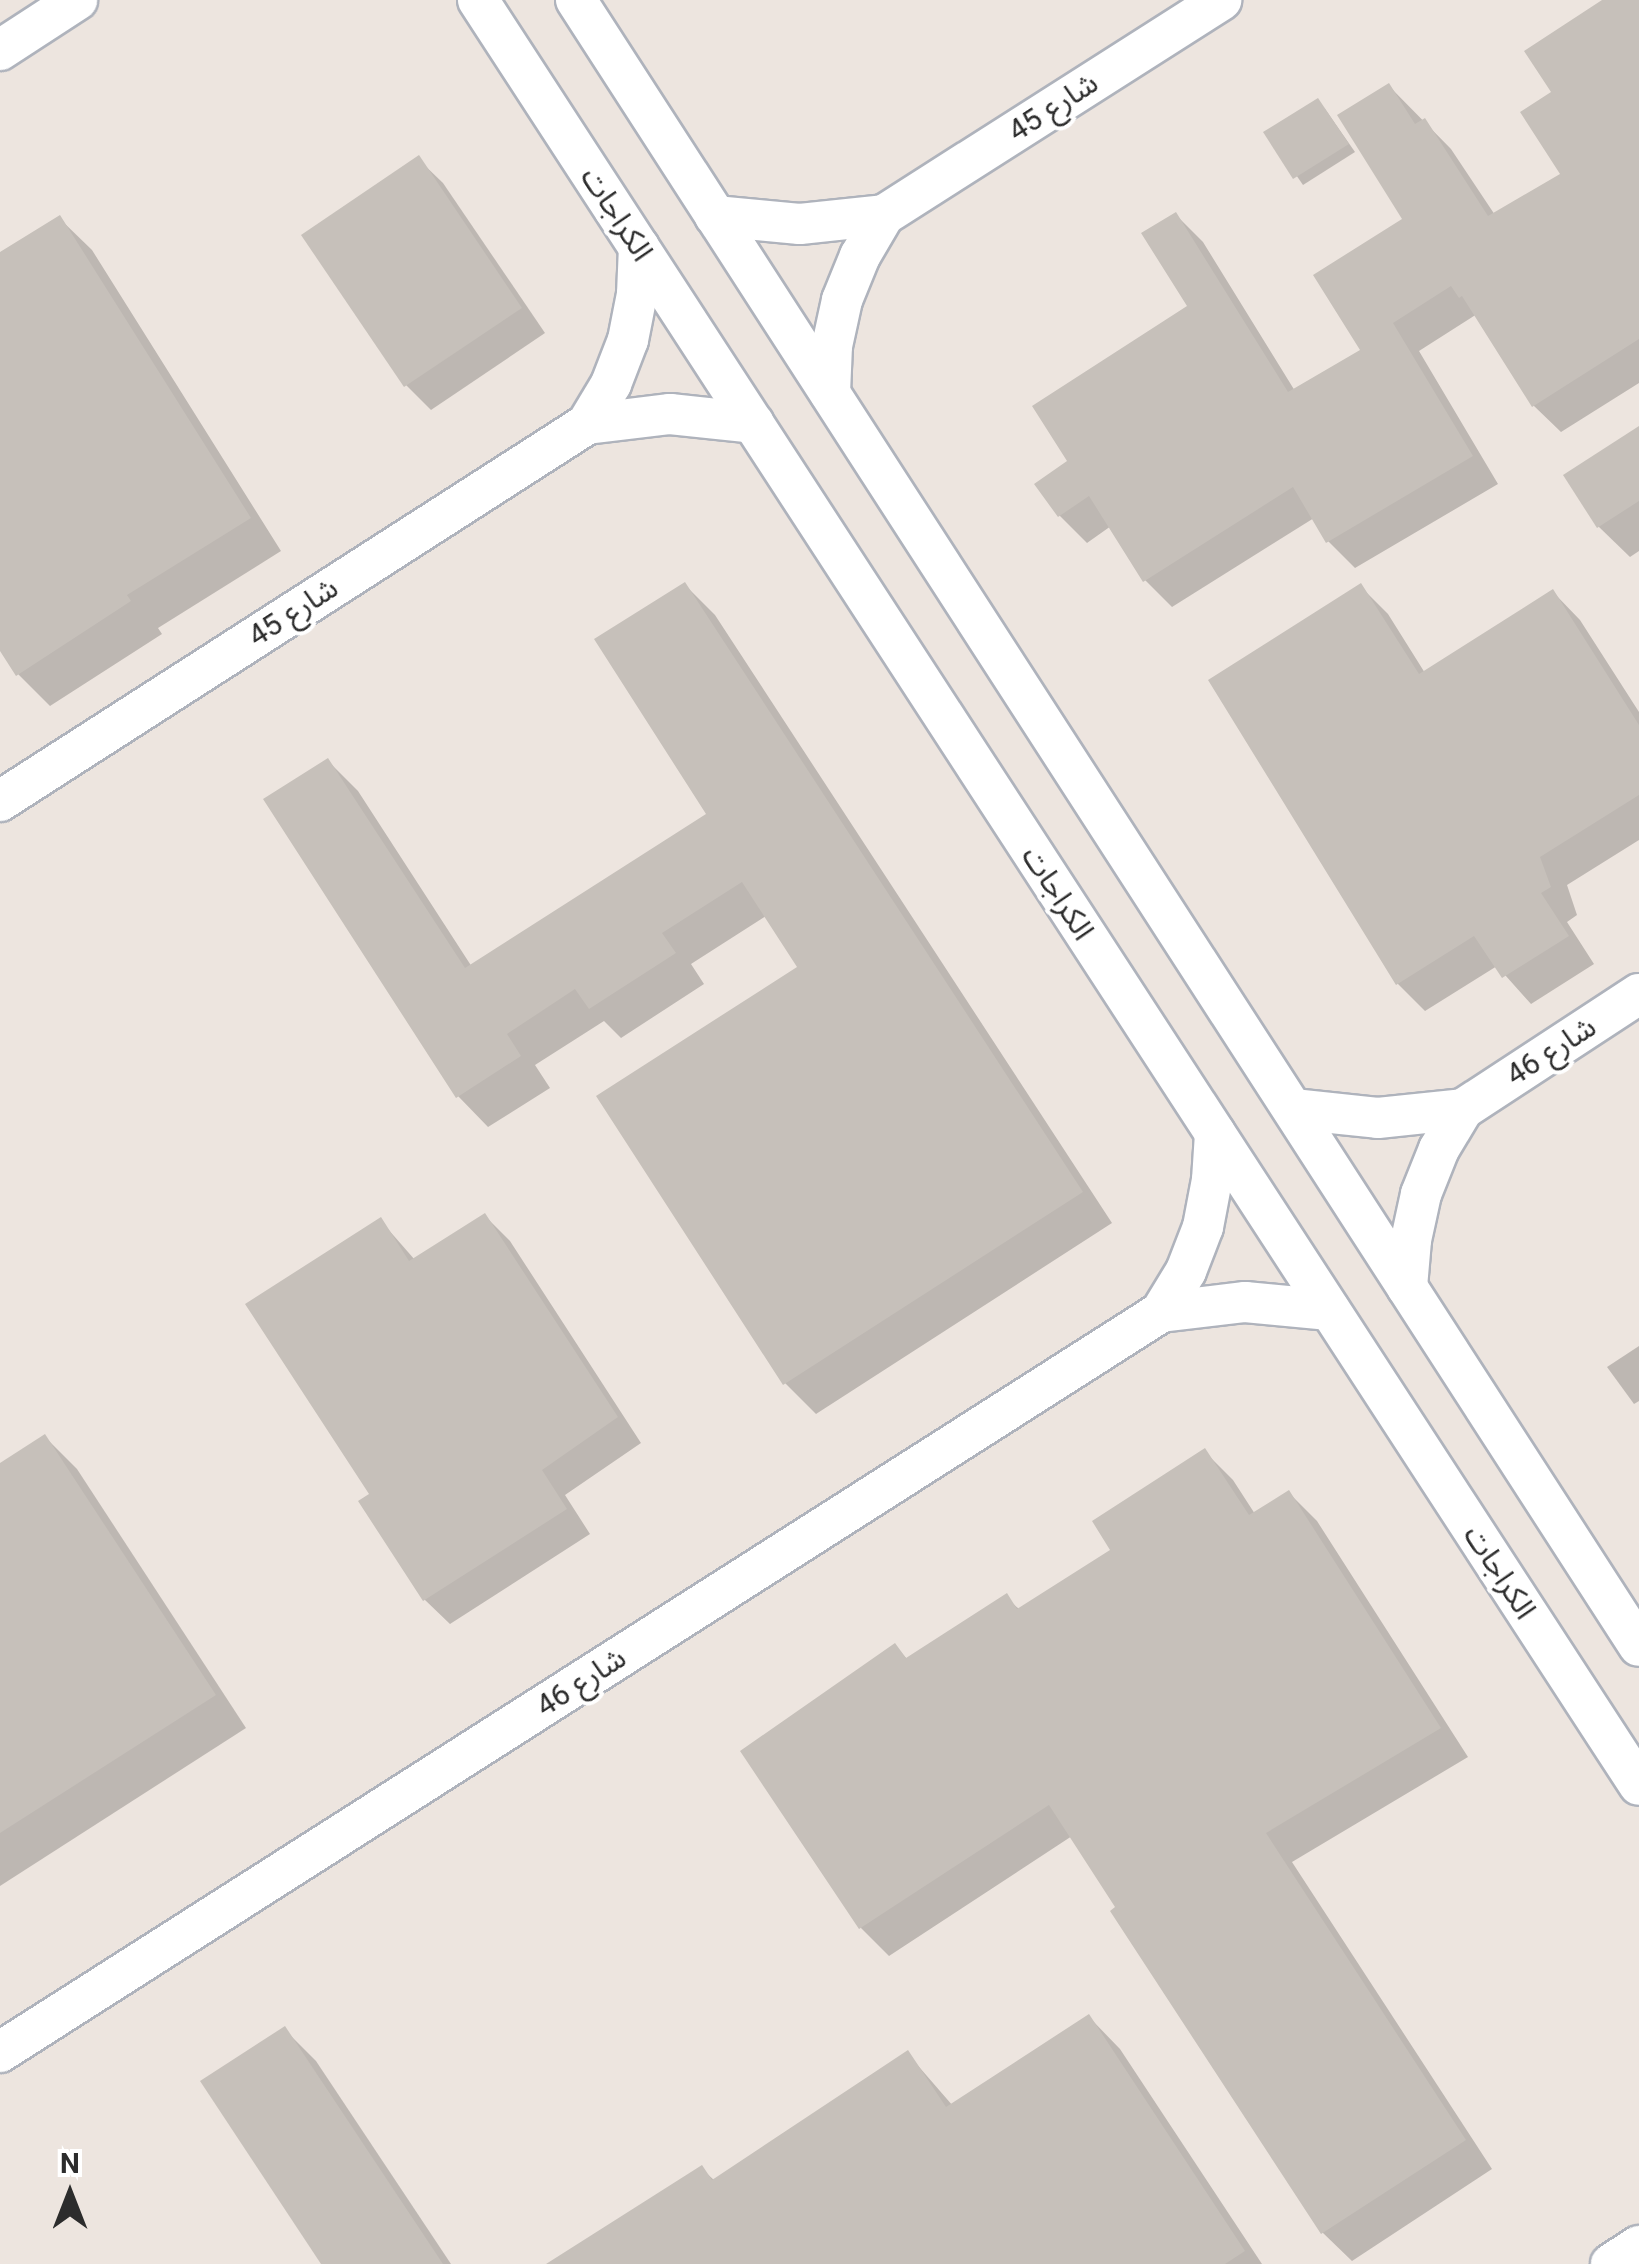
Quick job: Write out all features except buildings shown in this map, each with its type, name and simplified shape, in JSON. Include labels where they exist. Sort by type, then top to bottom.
[{"type":"street","points":[[0,50],[77,0]]},
{"type":"street","name":"الكراجات","points":[[478,0],[1639,1786]]},
{"type":"street","points":[[576,0],[1639,1646]]},
{"type":"street","name":"شارع 45","points":[[715,216],[800,224],[884,215],[1221,0]]},
{"type":"street","name":"شارع 45","points":[[830,393],[832,346],[842,300],[860,256],[884,215]]},
{"type":"street","name":"شارع 45","points":[[586,424],[610,384],[628,340],[637,294],[638,246]]},
{"type":"street","name":"شارع 45","points":[[0,800],[586,424],[670,414],[754,423]]},
{"type":"street","name":"شارع 46","points":[[1407,1287],[1421,1194],[1439,1149],[1463,1109],[1639,994]]},
{"type":"street","name":"شارع 46","points":[[1292,1110],[1378,1118],[1463,1109]]},
{"type":"street","name":"شارع 46","points":[[1161,1312],[1186,1271],[1203,1227],[1212,1180],[1214,1134]]},
{"type":"street","name":"شارع 46","points":[[0,2052],[1161,1312],[1246,1302],[1330,1310]]},
{"type":"street","points":[[1611,2264],[1639,2246]]}]
